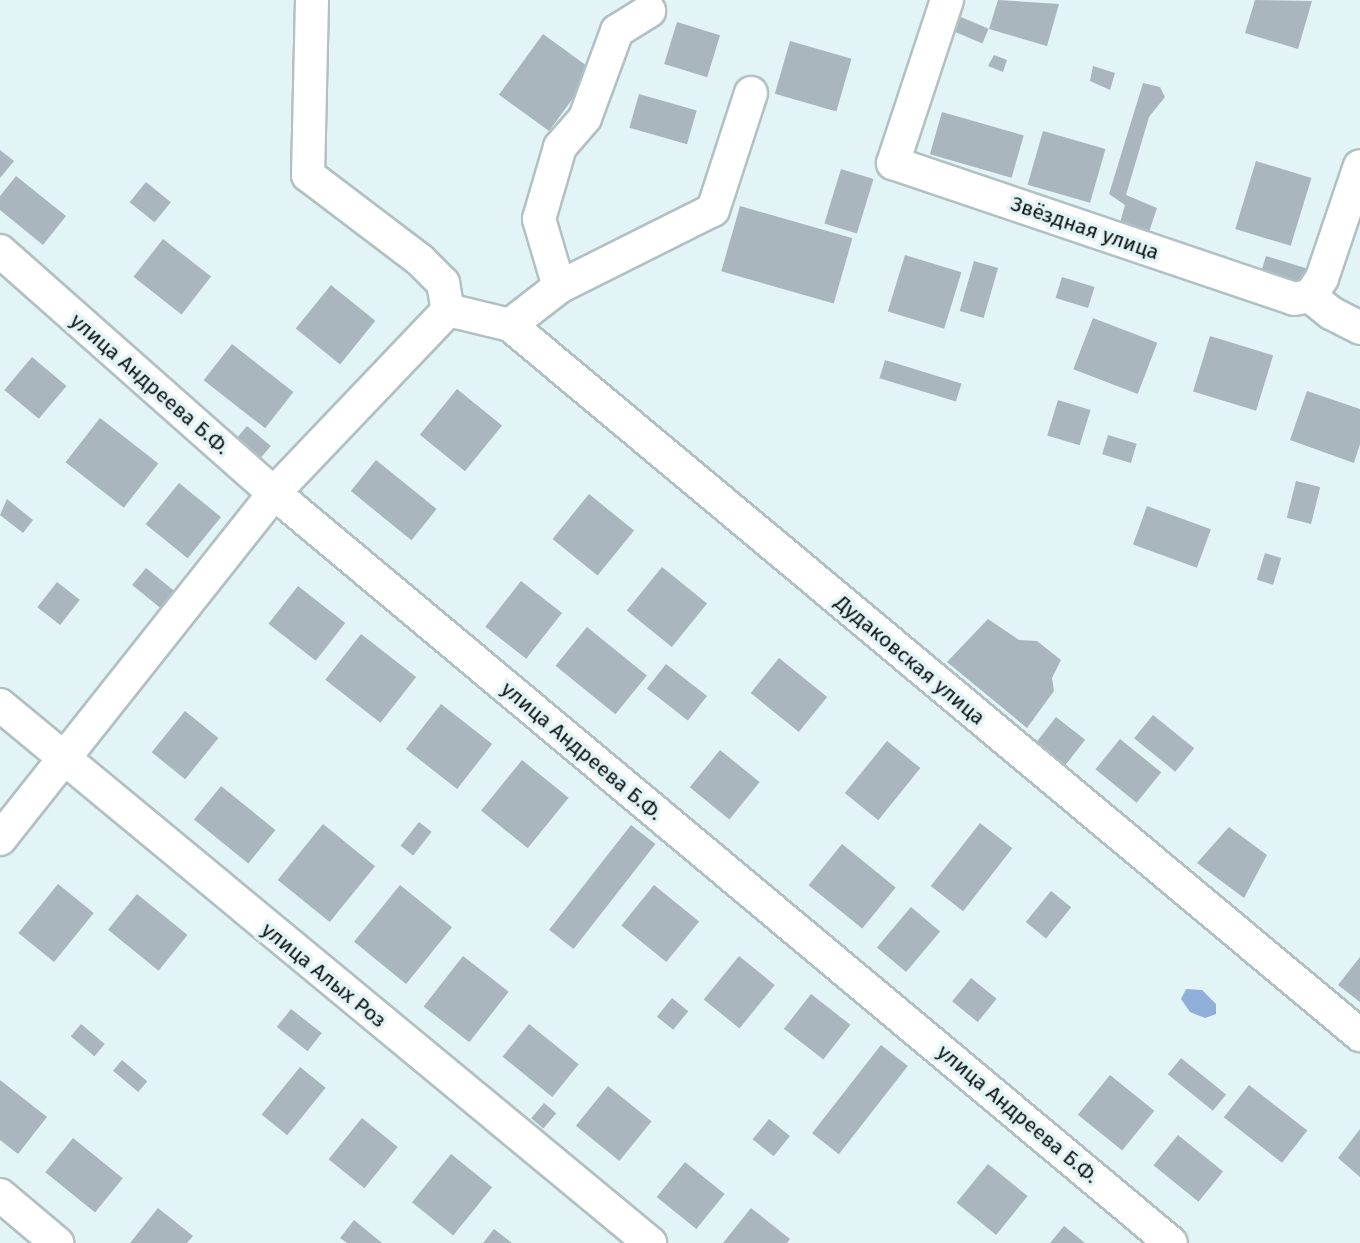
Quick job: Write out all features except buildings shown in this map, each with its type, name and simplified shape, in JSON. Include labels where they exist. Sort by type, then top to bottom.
[{"type":"street","points":[[0,839],[274,493],[448,310],[443,284],[420,260],[309,176],[312,0]]},
{"type":"street","name":"Звёздная улица","points":[[947,0],[892,163],[1294,299],[1310,296]]},
{"type":"street","points":[[559,287],[539,219],[560,146],[585,118],[617,31],[649,11]]},
{"type":"street","points":[[510,325],[559,287],[713,209],[751,93]]},
{"type":"street","points":[[1360,166],[1322,278],[1310,296],[1331,313],[1360,328]]},
{"type":"street","name":"улица Андреева Б.Ф.","points":[[0,251],[274,493],[1171,1243]]},
{"type":"street","name":"Дудаковская улица","points":[[448,310],[510,325],[1360,1035]]},
{"type":"street","name":"улица Алых Роз","points":[[0,705],[64,761],[650,1243]]},
{"type":"street","points":[[0,1195],[57,1243]]},
{"type":"water","points":[[1186,989],[1202,990],[1216,1004],[1216,1014],[1205,1018],[1190,1012],[1181,999]]}]
